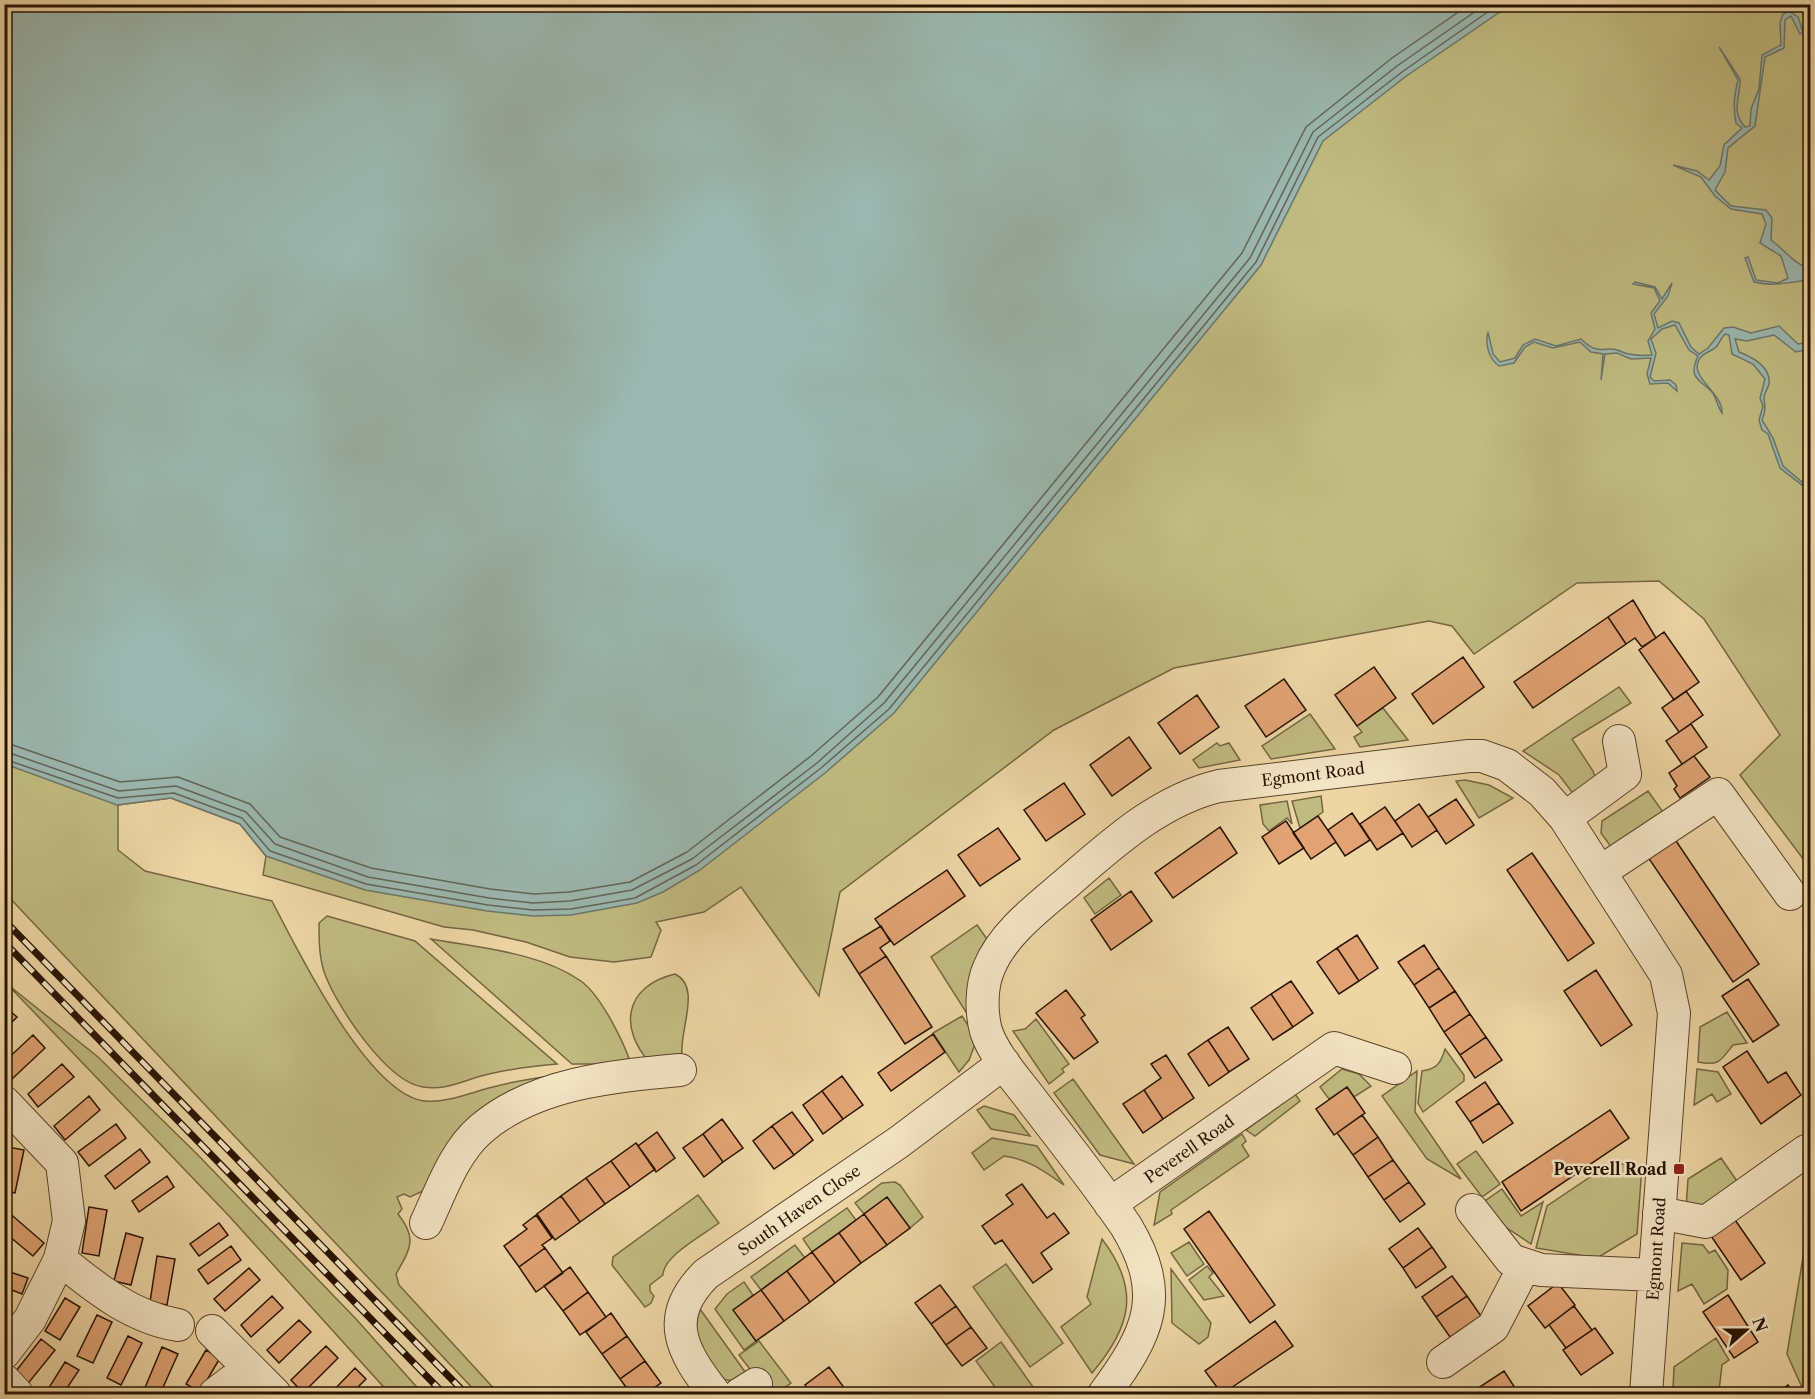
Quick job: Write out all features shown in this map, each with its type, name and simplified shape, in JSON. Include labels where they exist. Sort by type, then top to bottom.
[{"type":"street","points":[[1565,818],[1625,774],[1619,741]]},
{"type":"street","name":"Egmont Road","points":[[1104,1395],[1132,1356],[1146,1325],[1149,1307],[1146,1271],[1141,1254],[1110,1204],[1004,1063],[987,1033],[983,1018],[984,986],[996,954],[1025,920],[1097,858],[1157,812],[1191,794],[1219,786],[1469,756],[1498,761],[1516,770],[1542,792],[1565,818],[1666,975],[1674,1013],[1646,1395]]},
{"type":"street","points":[[1600,872],[1718,794],[1790,894]]},
{"type":"street","name":"Peverell Road","points":[[1110,1204],[1334,1048],[1395,1068]]},
{"type":"street","name":"South Haven Close","points":[[715,1395],[687,1353],[681,1334],[680,1313],[691,1289],[706,1274],[899,1142],[1004,1063]]},
{"type":"street","points":[[426,1222],[453,1164],[480,1130],[507,1112],[573,1085],[612,1076],[680,1070]]},
{"type":"street","points":[[4,1102],[62,1163],[69,1221],[60,1259],[30,1319],[4,1353]]},
{"type":"street","points":[[1659,1213],[1706,1222],[1806,1150]]},
{"type":"street","points":[[1472,1210],[1511,1260],[1525,1265],[1541,1270],[1576,1274],[1655,1275]]},
{"type":"street","points":[[60,1259],[83,1278],[134,1311],[158,1322],[178,1325]]},
{"type":"street","points":[[1443,1362],[1493,1327],[1525,1265]]},
{"type":"street","points":[[212,1331],[275,1395]]},
{"type":"street","points":[[215,1395],[249,1368]]},
{"type":"street","points":[[4,1380],[17,1395]]},
{"type":"shaded area","points":[[5,5],[1810,5],[1810,868],[1740,775],[1780,735],[1704,619],[1659,581],[1577,583],[1474,654],[1452,626],[1429,621],[1174,668],[1054,730],[840,892],[819,996],[741,887],[704,912],[656,922],[661,930],[651,957],[614,962],[570,957],[526,942],[473,930],[444,927],[263,875],[266,856],[240,824],[171,798],[118,805],[118,850],[145,871],[272,901],[298,952],[336,1017],[358,1048],[381,1074],[403,1093],[425,1101],[443,1100],[514,1082],[565,1074],[432,1179],[423,1191],[410,1197],[404,1194],[397,1197],[402,1209],[398,1214],[410,1237],[408,1251],[396,1274],[399,1285],[499,1394],[478,1394],[5,893]]},
{"type":"shaded area","points":[[1619,687],[1631,703],[1572,739],[1593,771],[1597,783],[1575,796],[1559,775],[1523,751]]},
{"type":"shaded area","points":[[1383,708],[1408,740],[1360,747],[1354,737],[1362,732],[1357,726]]},
{"type":"shaded area","points":[[1310,714],[1335,749],[1271,759],[1262,746]]},
{"type":"shaded area","points":[[1217,743],[1220,746],[1229,743],[1240,760],[1199,768],[1193,760]]},
{"type":"shaded area","points":[[1465,780],[1489,785],[1513,798],[1479,818],[1456,781]]},
{"type":"shaded area","points":[[1648,791],[1665,815],[1614,851],[1601,833],[1602,821]]},
{"type":"shaded area","points":[[1321,796],[1323,812],[1300,828],[1292,801]]},
{"type":"shaded area","points":[[1287,801],[1292,824],[1287,818],[1269,831],[1263,824],[1260,805]]},
{"type":"shaded area","points":[[1109,878],[1121,895],[1095,914],[1084,898]]},
{"type":"shaded area","points":[[327,916],[415,941],[557,1064],[497,1072],[456,1084],[432,1088],[409,1082],[394,1072],[366,1042],[332,991],[324,971],[319,944],[319,923]]},
{"type":"shaded area","points":[[977,925],[987,939],[974,966],[973,1023],[931,957]]},
{"type":"shaded area","points":[[431,939],[528,957],[565,971],[581,981],[596,997],[610,1019],[631,1064],[572,1064]]},
{"type":"shaded area","points":[[675,974],[683,980],[688,999],[682,1056],[651,1064],[640,1051],[634,1037],[631,1023],[632,1010],[636,999],[645,988]]},
{"type":"shaded area","points":[[7,984],[98,1057],[197,1154],[356,1319],[423,1394],[390,1394],[230,1217]]},
{"type":"shaded area","points":[[1727,1012],[1747,1043],[1733,1045],[1715,1063],[1698,1062],[1700,1027]]},
{"type":"shaded area","points":[[962,1016],[977,1039],[969,1060],[959,1072],[933,1033]]},
{"type":"shaded area","points":[[1036,1019],[1069,1064],[1062,1069],[1064,1072],[1049,1084],[1013,1031],[1025,1029]]},
{"type":"shaded area","points":[[1445,1049],[1464,1075],[1464,1081],[1423,1112],[1418,1103],[1422,1071],[1438,1064]]},
{"type":"shaded area","points":[[1342,1069],[1359,1074],[1371,1086],[1354,1097],[1347,1087],[1329,1099],[1320,1087]]},
{"type":"shaded area","points":[[1697,1069],[1718,1072],[1731,1094],[1717,1102],[1712,1094],[1694,1105]]},
{"type":"shaded area","points":[[1417,1071],[1415,1112],[1461,1179],[1427,1159],[1382,1096]]},
{"type":"shaded area","points":[[1073,1079],[1134,1164],[1100,1155],[1054,1093]]},
{"type":"shaded area","points":[[1295,1094],[1300,1101],[1255,1136],[1246,1130]]},
{"type":"shaded area","points":[[984,1106],[1014,1115],[1030,1136],[991,1129],[977,1110]]},
{"type":"shaded area","points":[[1242,1134],[1246,1141],[1242,1145],[1249,1156],[1171,1210],[1172,1214],[1154,1225],[1160,1192]]},
{"type":"shaded area","points":[[992,1138],[1037,1146],[1064,1185],[1036,1166],[1004,1156],[984,1170],[972,1153]]},
{"type":"shaded area","points":[[1476,1151],[1500,1184],[1482,1197],[1457,1164]]},
{"type":"shaded area","points":[[1721,1158],[1739,1184],[1710,1211],[1686,1209],[1688,1179]]},
{"type":"shaded area","points":[[1611,1163],[1642,1166],[1637,1234],[1597,1258],[1536,1248],[1547,1206]]},
{"type":"shaded area","points":[[895,1182],[900,1185],[923,1217],[910,1228],[887,1198],[864,1214],[855,1203],[882,1183]]},
{"type":"shaded area","points":[[1502,1189],[1521,1216],[1543,1202],[1531,1244],[1504,1226],[1485,1201]]},
{"type":"shaded area","points":[[698,1195],[719,1223],[676,1253],[665,1268],[663,1275],[650,1285],[650,1291],[654,1296],[651,1303],[645,1307],[612,1265],[613,1257]]},
{"type":"shaded area","points":[[847,1208],[856,1220],[812,1252],[803,1239]]},
{"type":"shaded area","points":[[1810,1215],[1810,1394],[1805,1394],[1787,1354]]},
{"type":"shaded area","points":[[1102,1239],[1122,1275],[1126,1292],[1126,1308],[1123,1324],[1116,1340],[1092,1373],[1061,1327],[1091,1304],[1087,1297]]},
{"type":"shaded area","points":[[1189,1242],[1204,1264],[1187,1276],[1171,1253]]},
{"type":"shaded area","points":[[1682,1243],[1703,1245],[1709,1253],[1715,1250],[1728,1270],[1727,1289],[1704,1304],[1692,1284],[1678,1291]]},
{"type":"shaded area","points":[[795,1245],[805,1258],[761,1290],[751,1277]]},
{"type":"shaded area","points":[[1006,1264],[1063,1343],[1030,1367],[973,1287]]},
{"type":"shaded area","points":[[1207,1266],[1213,1273],[1209,1277],[1224,1296],[1204,1300],[1189,1280]]},
{"type":"shaded area","points":[[1171,1269],[1211,1323],[1208,1337],[1199,1344],[1172,1323]]},
{"type":"shaded area","points":[[744,1282],[753,1295],[734,1310],[756,1341],[744,1350],[715,1309],[727,1294]]},
{"type":"shaded area","points":[[700,1309],[748,1376],[734,1381],[722,1379],[698,1338],[697,1319]]},
{"type":"shaded area","points":[[1716,1338],[1729,1360],[1722,1365],[1719,1391],[1716,1394],[1673,1390],[1674,1367]]},
{"type":"shaded area","points":[[759,1341],[791,1383],[776,1394],[769,1394],[739,1355]]},
{"type":"shaded area","points":[[1001,1342],[1038,1394],[1000,1394],[976,1361]]},
{"type":"water","points":[[4,5],[1510,5],[1405,77],[1323,141],[1261,265],[894,713],[825,773],[700,870],[663,892],[637,903],[571,915],[533,916],[487,911],[365,890],[266,856],[240,824],[171,798],[117,805],[5,764]]},
{"type":"water","points":[[1789,11],[1798,17],[1803,32],[1800,34],[1791,16],[1785,20],[1784,48],[1765,57],[1755,126],[1728,148],[1725,172],[1715,190],[1731,206],[1766,210],[1772,218],[1771,240],[1794,260],[1810,269],[1810,280],[1768,284],[1754,282],[1745,258],[1748,257],[1756,280],[1778,283],[1788,278],[1781,256],[1760,243],[1766,224],[1762,214],[1731,209],[1715,196],[1701,177],[1673,165],[1697,171],[1709,180],[1720,166],[1724,145],[1742,128],[1736,123],[1734,112],[1738,80],[1719,47],[1740,79],[1738,115],[1745,127],[1750,126],[1751,109],[1759,89],[1762,55],[1781,45],[1780,22],[1783,14]]},
{"type":"water","points":[[1635,282],[1655,287],[1662,299],[1672,283],[1668,296],[1654,314],[1658,328],[1672,321],[1679,323],[1691,347],[1699,354],[1708,348],[1724,328],[1733,327],[1751,333],[1779,326],[1798,344],[1810,342],[1810,349],[1796,352],[1774,335],[1747,341],[1735,339],[1739,352],[1755,360],[1767,373],[1769,384],[1764,396],[1765,409],[1762,420],[1773,438],[1783,466],[1803,483],[1802,485],[1780,468],[1768,434],[1762,430],[1759,420],[1763,406],[1760,398],[1765,379],[1753,364],[1732,354],[1729,335],[1725,334],[1717,346],[1703,355],[1697,364],[1701,377],[1717,398],[1721,405],[1722,413],[1712,392],[1695,374],[1698,356],[1689,350],[1675,325],[1662,329],[1651,339],[1656,353],[1650,377],[1654,381],[1670,380],[1676,385],[1677,391],[1668,383],[1650,384],[1647,374],[1651,358],[1631,359],[1617,353],[1605,354],[1601,380],[1603,354],[1591,352],[1580,342],[1553,348],[1534,342],[1525,347],[1514,363],[1499,366],[1490,355],[1487,345],[1488,332],[1493,354],[1500,362],[1515,358],[1523,345],[1535,339],[1556,346],[1581,339],[1593,348],[1615,349],[1635,355],[1652,355],[1648,341],[1655,329],[1651,313],[1660,301],[1654,288],[1633,284]]},
{"type":"building","points":[[1633,600],[1656,638],[1642,647],[1635,638],[1626,644],[1608,617]]},
{"type":"building","points":[[1608,617],[1626,644],[1533,708],[1514,682]]},
{"type":"building","points":[[1664,632],[1699,682],[1674,700],[1639,650]]},
{"type":"building","points":[[1463,657],[1484,687],[1433,724],[1412,694]]},
{"type":"building","points":[[1374,667],[1396,698],[1357,726],[1335,695]]},
{"type":"building","points":[[1284,679],[1306,710],[1266,737],[1245,706]]},
{"type":"building","points":[[1686,691],[1703,715],[1679,732],[1662,708]]},
{"type":"building","points":[[1197,695],[1219,727],[1180,754],[1158,723]]},
{"type":"building","points":[[1691,724],[1707,747],[1682,764],[1666,741]]},
{"type":"building","points":[[1129,737],[1151,768],[1112,796],[1090,765]]},
{"type":"building","points":[[1694,756],[1710,777],[1680,798],[1674,789],[1677,786],[1669,773]]},
{"type":"building","points":[[1064,783],[1085,814],[1046,841],[1024,810]]},
{"type":"building","points":[[1456,799],[1474,825],[1446,844],[1428,817]]},
{"type":"building","points":[[1419,804],[1437,830],[1412,847],[1395,821]]},
{"type":"building","points":[[1385,807],[1403,833],[1377,850],[1360,824]]},
{"type":"building","points":[[1352,813],[1370,840],[1345,856],[1328,830]]},
{"type":"building","points":[[1318,816],[1336,842],[1311,859],[1293,833]]},
{"type":"building","points":[[1286,821],[1304,848],[1279,864],[1262,837]]},
{"type":"building","points":[[1220,827],[1237,853],[1173,898],[1155,873]]},
{"type":"building","points":[[998,828],[1020,859],[980,886],[958,855]]},
{"type":"building","points":[[1668,829],[1759,964],[1733,982],[1641,847]]},
{"type":"building","points":[[1532,853],[1594,943],[1568,961],[1507,870]]},
{"type":"building","points":[[947,870],[965,896],[894,945],[875,919]]},
{"type":"building","points":[[1131,891],[1152,921],[1111,950],[1091,920]]},
{"type":"building","points":[[881,926],[890,941],[880,948],[886,956],[859,974],[843,949]]},
{"type":"building","points":[[1357,935],[1378,968],[1359,981],[1337,948]]},
{"type":"building","points":[[1424,945],[1439,968],[1414,985],[1398,962]]},
{"type":"building","points":[[1337,948],[1359,981],[1339,994],[1317,962]]},
{"type":"building","points":[[886,956],[932,1027],[905,1044],[859,974]]},
{"type":"building","points":[[1439,968],[1455,991],[1429,1008],[1414,985]]},
{"type":"building","points":[[1596,970],[1632,1025],[1601,1046],[1564,991]]},
{"type":"building","points":[[1748,979],[1779,1025],[1753,1042],[1722,996]]},
{"type":"building","points":[[1291,981],[1313,1013],[1293,1027],[1271,994]]},
{"type":"building","points":[[1066,990],[1085,1015],[1081,1018],[1098,1042],[1074,1059],[1036,1013]]},
{"type":"building","points":[[1455,991],[1470,1014],[1444,1032],[1429,1008]]},
{"type":"building","points":[[1271,994],[1293,1027],[1273,1040],[1251,1008]]},
{"type":"building","points":[[4,1006],[17,1017],[4,1030]]},
{"type":"building","points":[[1470,1014],[1486,1037],[1460,1055],[1444,1032]]},
{"type":"building","points":[[1228,1027],[1249,1059],[1229,1072],[1208,1040]]},
{"type":"building","points":[[933,1034],[945,1052],[891,1091],[878,1073]]},
{"type":"building","points":[[33,1035],[45,1048],[12,1079],[4,1070],[4,1062]]},
{"type":"building","points":[[1486,1037],[1502,1060],[1475,1078],[1460,1055]]},
{"type":"building","points":[[1208,1040],[1229,1072],[1209,1086],[1188,1054]]},
{"type":"building","points":[[1747,1051],[1768,1083],[1786,1072],[1801,1095],[1761,1124],[1723,1067]]},
{"type":"building","points":[[1166,1055],[1194,1098],[1163,1119],[1144,1090],[1161,1078],[1151,1064]]},
{"type":"building","points":[[62,1064],[74,1077],[38,1107],[28,1094]]},
{"type":"building","points":[[842,1076],[863,1105],[843,1119],[822,1091]]},
{"type":"building","points":[[1485,1082],[1499,1103],[1470,1122],[1456,1102]]},
{"type":"building","points":[[1347,1087],[1365,1113],[1334,1135],[1316,1109]]},
{"type":"building","points":[[1144,1090],[1163,1119],[1143,1133],[1123,1104]]},
{"type":"building","points":[[822,1091],[843,1119],[823,1134],[803,1105]]},
{"type":"building","points":[[89,1096],[100,1110],[65,1140],[54,1126]]},
{"type":"building","points":[[1499,1103],[1513,1123],[1483,1143],[1470,1122]]},
{"type":"building","points":[[1610,1110],[1629,1138],[1521,1211],[1502,1182]]},
{"type":"building","points":[[792,1112],[813,1140],[794,1155],[772,1126]]},
{"type":"building","points":[[1362,1115],[1378,1137],[1353,1155],[1337,1133]]},
{"type":"building","points":[[722,1119],[743,1148],[723,1162],[703,1134]]},
{"type":"building","points":[[116,1124],[126,1138],[89,1166],[78,1152]]},
{"type":"building","points":[[772,1126],[794,1155],[774,1169],[753,1141]]},
{"type":"building","points":[[657,1132],[675,1158],[656,1172],[638,1146]]},
{"type":"building","points":[[703,1134],[723,1162],[704,1177],[683,1148]]},
{"type":"building","points":[[1378,1137],[1393,1160],[1368,1177],[1353,1155]]},
{"type":"building","points":[[636,1143],[655,1169],[630,1187],[611,1161]]},
{"type":"building","points":[[8,1147],[24,1150],[15,1193],[4,1191],[4,1166]]},
{"type":"building","points":[[140,1149],[150,1162],[115,1189],[105,1176]]},
{"type":"building","points":[[1393,1160],[1409,1182],[1384,1200],[1368,1177]]},
{"type":"building","points":[[611,1161],[630,1187],[605,1204],[586,1178]]},
{"type":"building","points":[[167,1176],[174,1187],[139,1212],[132,1201]]},
{"type":"building","points":[[586,1178],[605,1204],[580,1222],[561,1196]]},
{"type":"building","points":[[1409,1182],[1425,1204],[1400,1222],[1384,1200]]},
{"type":"building","points":[[1022,1184],[1047,1218],[1054,1213],[1069,1233],[1041,1253],[1052,1269],[1033,1283],[1002,1240],[995,1244],[982,1226],[1013,1204],[1006,1195]]},
{"type":"building","points":[[561,1196],[580,1222],[555,1240],[537,1214]]},
{"type":"building","points":[[887,1197],[910,1228],[887,1245],[864,1214]]},
{"type":"building","points":[[89,1207],[107,1210],[99,1256],[82,1253]]},
{"type":"building","points":[[7,1211],[44,1243],[33,1256],[4,1232]]},
{"type":"building","points":[[1209,1211],[1275,1305],[1250,1323],[1184,1229]]},
{"type":"building","points":[[864,1214],[887,1245],[861,1263],[839,1233]]},
{"type":"building","points":[[536,1215],[552,1238],[542,1245],[545,1248],[519,1267],[504,1246],[527,1229],[523,1225]]},
{"type":"building","points":[[1733,1217],[1765,1263],[1741,1280],[1709,1233]]},
{"type":"building","points":[[219,1223],[228,1235],[199,1256],[190,1244]]},
{"type":"building","points":[[1418,1228],[1432,1247],[1403,1268],[1389,1249]]},
{"type":"building","points":[[126,1233],[143,1238],[131,1285],[114,1281]]},
{"type":"building","points":[[839,1233],[861,1263],[835,1283],[812,1252]]},
{"type":"building","points":[[231,1246],[241,1260],[208,1284],[198,1270]]},
{"type":"building","points":[[1432,1247],[1446,1267],[1416,1288],[1403,1268]]},
{"type":"building","points":[[545,1248],[563,1273],[536,1292],[519,1267]]},
{"type":"building","points":[[812,1252],[835,1283],[810,1302],[787,1271]]},
{"type":"building","points":[[157,1256],[175,1259],[167,1305],[150,1302]]},
{"type":"building","points":[[570,1267],[588,1292],[563,1311],[544,1286]]},
{"type":"building","points":[[249,1268],[260,1280],[225,1311],[214,1299]]},
{"type":"building","points":[[4,1270],[28,1278],[22,1294],[4,1287]]},
{"type":"building","points":[[787,1271],[810,1302],[784,1321],[761,1290]]},
{"type":"building","points":[[1452,1276],[1467,1296],[1436,1317],[1422,1297]]},
{"type":"building","points":[[1558,1283],[1575,1305],[1545,1328],[1528,1306]]},
{"type":"building","points":[[940,1285],[956,1306],[931,1324],[915,1303]]},
{"type":"building","points":[[761,1290],[784,1321],[756,1341],[733,1310]]},
{"type":"building","points":[[588,1292],[606,1317],[580,1335],[563,1311]]},
{"type":"building","points":[[1728,1295],[1758,1342],[1734,1358],[1703,1312]]},
{"type":"building","points":[[272,1296],[283,1308],[251,1337],[241,1325]]},
{"type":"building","points":[[1467,1296],[1481,1316],[1450,1337],[1436,1317]]},
{"type":"building","points":[[65,1298],[80,1307],[60,1340],[45,1331]]},
{"type":"building","points":[[956,1306],[971,1327],[946,1345],[931,1324]]},
{"type":"building","points":[[1574,1306],[1592,1330],[1566,1348],[1549,1325]]},
{"type":"building","points":[[4,1313],[12,1317],[4,1330]]},
{"type":"building","points":[[611,1313],[627,1336],[602,1354],[586,1332]]},
{"type":"building","points":[[97,1315],[112,1322],[93,1363],[77,1356]]},
{"type":"building","points":[[299,1320],[311,1332],[279,1363],[267,1350]]},
{"type":"building","points":[[1275,1321],[1293,1346],[1222,1394],[1205,1371]]},
{"type":"building","points":[[971,1327],[987,1348],[962,1366],[946,1345]]},
{"type":"building","points":[[1595,1328],[1613,1353],[1581,1375],[1563,1350]]},
{"type":"building","points":[[128,1336],[142,1343],[121,1385],[107,1378]]},
{"type":"building","points":[[627,1336],[645,1361],[620,1379],[602,1354]]},
{"type":"building","points":[[41,1339],[55,1350],[26,1386],[13,1375]]},
{"type":"building","points":[[326,1346],[338,1358],[303,1393],[291,1380]]},
{"type":"building","points":[[162,1347],[178,1354],[160,1394],[155,1394],[144,1390]]},
{"type":"building","points":[[206,1350],[220,1358],[200,1392],[186,1384]]},
{"type":"building","points":[[645,1361],[661,1383],[645,1394],[631,1394],[620,1379]]},
{"type":"building","points":[[65,1362],[79,1370],[63,1394],[45,1394]]},
{"type":"building","points":[[829,1367],[845,1389],[836,1394],[811,1394],[805,1385]]},
{"type":"building","points":[[355,1368],[366,1379],[351,1394],[330,1394]]},
{"type":"building","points":[[1504,1371],[1519,1394],[1469,1394]]},
{"type":"building","points":[[1788,1385],[1794,1394],[1775,1394]]},
{"type":"building","points":[[249,1386],[256,1394],[240,1394]]},
{"type":"building","points":[[845,1389],[849,1394],[836,1394]]},
{"type":"railway","points":[[4,920],[466,1394]]},
{"type":"railway","points":[[4,942],[444,1394]]},
{"type":"place","name":"Peverell Road","points":[[1679,1169]]}]
